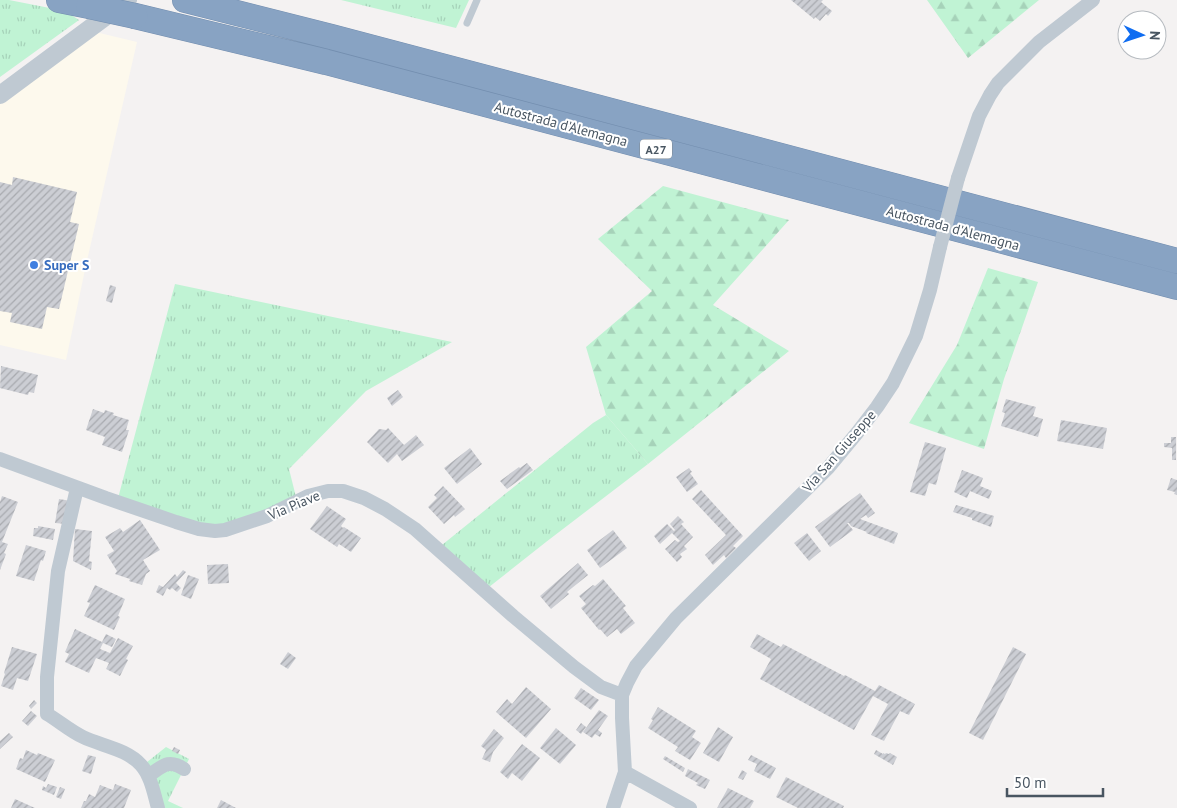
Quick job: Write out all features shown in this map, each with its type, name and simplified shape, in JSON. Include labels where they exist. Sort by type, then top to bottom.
[{"type":"highway","name":"Autostrada d'Alemagna","points":[[59,0],[89,6],[131,8],[326,62],[1177,287]]},
{"type":"highway","name":"Autostrada d'Alemagna","points":[[185,0],[332,37],[1177,261]]},
{"type":"street","name":"Via San Giuseppe","points":[[612,808],[625,772],[622,696],[636,666],[676,618],[828,468],[877,407],[893,383],[916,336],[930,290],[958,178],[979,116],[990,94],[998,83],[1039,42],[1093,0]]},
{"type":"street","points":[[0,95],[131,8]]},
{"type":"street","name":"Via Piave","points":[[0,459],[176,522],[199,529],[215,531],[225,530],[267,516],[308,496],[328,491],[343,492],[364,498],[385,509],[415,529],[574,667],[601,687],[622,696]]},
{"type":"street","points":[[77,488],[58,572],[47,677],[47,714],[81,736],[125,753],[142,766],[148,776],[158,808]]},
{"type":"street","points":[[148,776],[167,764],[177,765],[184,770]]},
{"type":"street","points":[[625,772],[690,808]]},
{"type":"lane","points":[[467,23],[477,0]]},
{"type":"shaded area","points":[[87,30],[137,42],[66,360],[0,345],[0,95]]},
{"type":"green space","points":[[0,0],[9,0],[65,11],[79,20],[0,77]]},
{"type":"green space","points":[[341,0],[469,0],[456,28]]},
{"type":"green space","points":[[927,0],[1039,0],[968,58]]},
{"type":"green space","points":[[663,186],[789,220],[713,305],[789,351],[648,464],[606,415],[586,347],[652,291],[598,239]]},
{"type":"green space","points":[[988,268],[1038,282],[1004,379],[984,449],[909,423],[957,345]]},
{"type":"green space","points":[[175,284],[452,342],[366,391],[289,469],[297,501],[225,530],[117,502]]},
{"type":"green space","points":[[606,415],[648,464],[484,591],[437,549],[593,423]]},
{"type":"green space","points":[[166,747],[189,759],[168,801],[183,808],[158,808],[142,766]]},
{"type":"building","points":[[791,0],[823,0],[821,2],[832,11],[828,16],[826,14],[820,21],[815,17],[814,19]]},
{"type":"building","name":"Super S","points":[[13,177],[77,192],[70,222],[79,224],[59,309],[47,307],[42,329],[10,322],[12,313],[0,311],[0,182],[12,185]]},
{"type":"building","points":[[110,285],[116,287],[112,303],[106,301]]},
{"type":"building","points":[[1,366],[38,375],[34,393],[29,392],[28,395],[0,388]]},
{"type":"building","points":[[398,390],[403,397],[392,406],[387,398]]},
{"type":"building","points":[[1006,399],[1036,407],[1033,416],[1043,419],[1038,437],[1001,426],[1005,413],[1002,412]]},
{"type":"building","points":[[93,409],[104,413],[105,410],[114,413],[113,415],[129,420],[126,430],[129,430],[122,452],[102,445],[105,437],[86,430]]},
{"type":"building","points":[[1061,420],[1107,428],[1103,449],[1057,441]]},
{"type":"building","points":[[388,428],[404,445],[416,435],[424,445],[402,461],[397,454],[388,463],[367,442],[379,429],[386,430]]},
{"type":"building","points":[[1171,437],[1176,437],[1176,460],[1172,460],[1172,448],[1164,447],[1164,443],[1171,443]]},
{"type":"building","points":[[925,442],[946,448],[936,485],[929,483],[925,496],[910,492]]},
{"type":"building","points":[[470,448],[482,464],[457,484],[444,468]]},
{"type":"building","points":[[527,463],[533,470],[507,489],[500,481]]},
{"type":"building","points":[[689,468],[692,472],[690,473],[698,484],[687,492],[676,477]]},
{"type":"building","points":[[962,470],[983,478],[980,486],[992,491],[989,499],[970,491],[967,498],[954,492]]},
{"type":"building","points":[[1171,478],[1177,480],[1177,495],[1174,494],[1175,492],[1167,490]]},
{"type":"building","points":[[443,486],[465,509],[455,517],[454,515],[444,524],[428,507],[437,498],[434,495]]},
{"type":"building","points":[[701,490],[743,536],[733,546],[736,548],[726,558],[724,555],[713,565],[705,555],[726,535],[692,499]]},
{"type":"building","points":[[860,493],[875,513],[868,518],[866,515],[860,519],[898,533],[894,544],[847,523],[853,530],[830,547],[815,527]]},
{"type":"building","points":[[2,496],[18,502],[2,542],[8,544],[0,570],[0,502]]},
{"type":"building","points":[[59,499],[71,501],[66,524],[55,523]]},
{"type":"building","points":[[956,505],[994,516],[991,527],[953,512]]},
{"type":"building","points":[[327,506],[346,519],[341,526],[343,528],[361,538],[351,552],[339,544],[337,547],[310,529]]},
{"type":"building","points":[[678,516],[684,522],[681,524],[693,537],[684,546],[687,549],[680,554],[682,557],[677,562],[665,549],[675,540],[680,541],[672,533],[660,544],[654,536],[667,524],[674,531],[670,524]]},
{"type":"building","points":[[140,520],[160,550],[143,560],[150,571],[146,574],[142,585],[115,574],[117,571],[107,555],[114,551],[105,537],[120,528],[123,532]]},
{"type":"building","points":[[38,526],[55,529],[53,540],[33,536],[34,528],[38,528]]},
{"type":"building","points":[[75,529],[92,531],[89,561],[92,562],[91,570],[73,561]]},
{"type":"building","points":[[613,530],[627,548],[600,568],[587,550]]},
{"type":"building","points":[[807,533],[821,551],[809,561],[794,543]]},
{"type":"building","points":[[26,545],[46,551],[34,581],[16,576]]},
{"type":"building","points":[[578,563],[588,575],[567,592],[569,594],[551,609],[540,596]]},
{"type":"building","points":[[228,564],[229,583],[208,584],[207,565]]},
{"type":"building","points":[[183,570],[186,572],[176,583],[181,588],[177,592],[172,588],[170,590],[167,588],[163,596],[156,592],[159,585],[163,587],[175,574],[177,577]]},
{"type":"building","points":[[188,575],[199,579],[191,599],[181,595]]},
{"type":"building","points":[[603,579],[626,606],[623,608],[635,623],[621,634],[617,629],[607,637],[581,608],[586,604],[579,596]]},
{"type":"building","points":[[95,585],[125,599],[114,630],[84,616],[90,603],[87,602]]},
{"type":"building","points":[[75,629],[102,642],[106,634],[116,639],[112,647],[103,643],[100,649],[110,653],[118,638],[133,646],[120,676],[106,669],[109,663],[96,658],[89,673],[65,662],[69,654],[65,652]]},
{"type":"building","points":[[757,634],[781,647],[783,644],[875,691],[879,685],[915,704],[909,715],[900,711],[884,741],[871,735],[888,704],[873,696],[854,730],[760,679],[771,659],[750,647]]},
{"type":"building","points":[[12,647],[37,654],[28,681],[17,678],[13,690],[1,686]]},
{"type":"building","points":[[1013,647],[1026,654],[983,740],[969,733]]},
{"type":"building","points":[[288,652],[296,658],[288,669],[280,664]]},
{"type":"building","points":[[526,687],[551,709],[526,738],[496,712],[507,699],[512,704]]},
{"type":"building","points":[[581,688],[599,700],[591,710],[574,698]]},
{"type":"building","points":[[34,700],[37,703],[31,709],[29,706]]},
{"type":"building","points":[[658,707],[696,731],[692,737],[701,743],[690,760],[675,751],[678,747],[648,728]]},
{"type":"building","points":[[599,710],[608,716],[598,730],[602,733],[600,737],[595,734],[592,738],[583,732]]},
{"type":"building","points":[[31,711],[37,716],[28,726],[22,721]]},
{"type":"building","points":[[581,723],[586,727],[581,734],[576,730]]},
{"type":"building","points":[[718,727],[733,737],[719,762],[703,753]]},
{"type":"building","points":[[556,728],[576,745],[560,764],[540,748]]},
{"type":"building","points":[[494,729],[504,738],[493,752],[490,762],[482,759],[486,750],[481,746]]},
{"type":"building","points":[[9,733],[13,737],[0,749],[0,741]]},
{"type":"building","points":[[522,744],[540,758],[522,781],[512,773],[508,779],[500,772]]},
{"type":"building","points":[[174,747],[180,750],[178,754],[172,751]]},
{"type":"building","points":[[26,750],[55,760],[45,782],[16,769],[20,758],[23,759]]},
{"type":"building","points":[[876,750],[883,754],[890,753],[897,757],[893,765],[874,754]]},
{"type":"building","points":[[88,755],[96,757],[91,774],[82,771]]},
{"type":"building","points":[[751,755],[776,768],[770,779],[754,771],[757,764],[748,760]]},
{"type":"building","points":[[665,756],[685,768],[683,772],[663,759]]},
{"type":"building","points":[[688,769],[710,780],[705,789],[696,785],[698,783],[685,776]]},
{"type":"building","points":[[742,770],[747,773],[743,780],[738,778]]},
{"type":"building","points":[[786,777],[844,806],[843,808],[798,808],[776,797]]},
{"type":"building","points":[[48,784],[57,787],[54,795],[42,790],[43,786],[46,788]]},
{"type":"building","points":[[115,784],[131,790],[124,808],[81,808],[89,794],[95,797],[100,785],[113,790]]},
{"type":"building","points":[[60,787],[65,789],[61,799],[56,797]]},
{"type":"building","points":[[728,788],[754,801],[750,808],[717,808]]},
{"type":"building","points":[[15,799],[35,808],[11,808]]},
{"type":"building","points":[[221,800],[236,808],[217,808]]},
{"type":"place","name":"Super S","points":[[34,265]]}]
